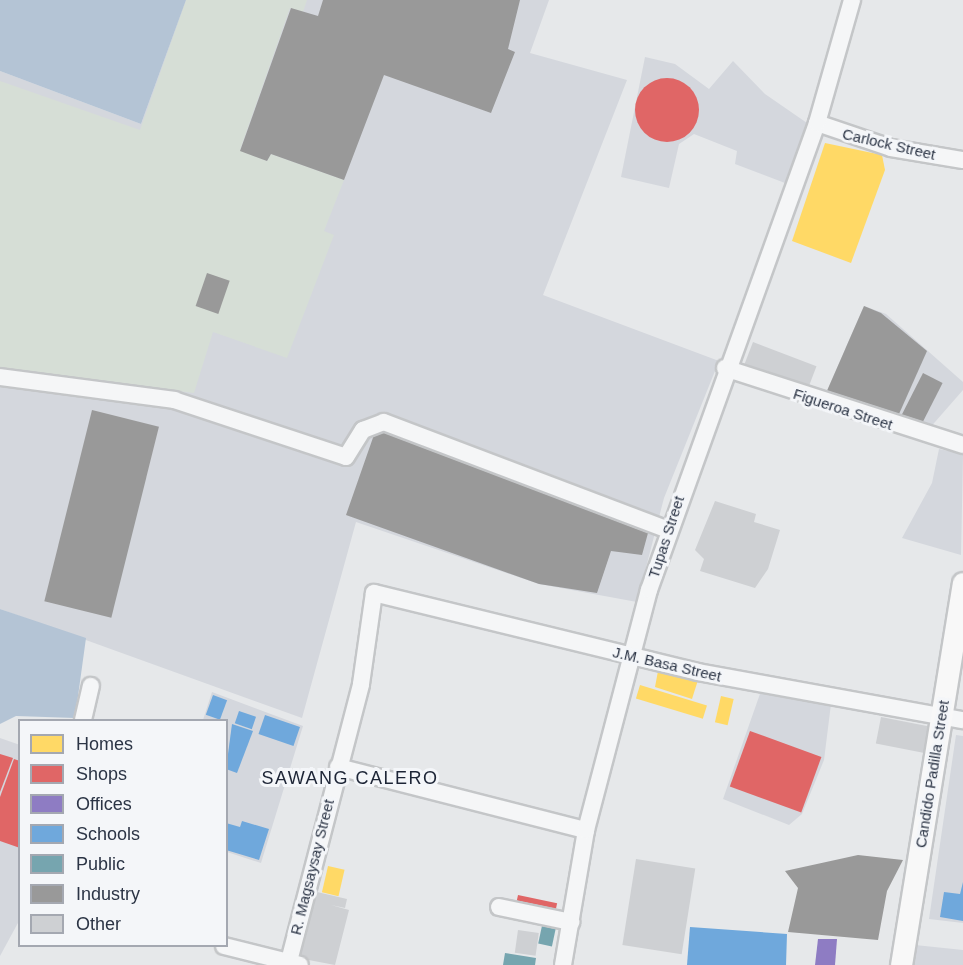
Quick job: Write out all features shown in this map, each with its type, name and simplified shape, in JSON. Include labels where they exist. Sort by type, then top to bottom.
[{"type":"main road","name":"Candido Padilla Street","points":[[901,965],[963,583]]},
{"type":"street","name":"Tupas Street","points":[[563,965],[586,830],[668,530],[725,368],[817,123],[852,0]]},
{"type":"street","name":"Carlock Street","points":[[817,123],[854,138],[963,160]]},
{"type":"street","name":"Figueroa Street","points":[[725,368],[963,445]]},
{"type":"street","points":[[0,377],[174,400],[346,457],[363,430],[384,422],[668,530]]},
{"type":"street","name":"J.M. Basa Street","points":[[374,593],[632,657],[963,720]]},
{"type":"street","name":"R. Magsaysay Street","points":[[292,964],[338,767],[361,684],[374,593]]},
{"type":"street","points":[[83,719],[91,686]]},
{"type":"street","points":[[338,767],[586,830]]},
{"type":"street","points":[[500,907],[571,922]]},
{"type":"street","points":[[228,946],[292,964]]},
{"type":"shaded area","points":[[186,0],[549,0],[530,53],[627,80],[543,295],[719,361],[664,498],[637,602],[539,584],[356,522],[302,718],[0,609],[0,71],[141,124]]},
{"type":"shaded area","points":[[186,0],[307,0],[303,12],[290,8],[240,150],[267,161],[271,154],[344,180],[324,231],[334,235],[287,358],[213,332],[194,393],[0,369],[0,81],[140,130]]},
{"type":"shaded area","points":[[645,57],[675,64],[709,89],[733,61],[765,94],[807,123],[785,183],[735,164],[737,151],[694,134],[679,144],[669,188],[621,177]]},
{"type":"shaded area","points":[[864,306],[886,314],[963,382],[963,390],[928,430],[824,398]]},
{"type":"shaded area","points":[[939,449],[963,454],[961,555],[902,538],[932,483]]},
{"type":"shaded area","points":[[761,691],[831,704],[824,760],[802,814],[789,825],[723,799]]},
{"type":"shaded area","points":[[212,692],[303,726],[261,863],[228,852],[228,719],[203,719]]},
{"type":"shaded area","points":[[956,735],[963,736],[963,923],[929,919]]},
{"type":"shaded area","points":[[0,738],[18,744],[18,923],[0,956]]},
{"type":"shaded area","points":[[915,945],[963,950],[963,965],[912,965]]},
{"type":"water","points":[[0,0],[186,0],[141,124],[0,71]]},
{"type":"water","points":[[0,609],[86,638],[75,718],[16,716],[0,724]]},
{"type":"building: Homes","points":[[825,143],[882,155],[885,170],[851,263],[792,241]]},
{"type":"building: Homes","points":[[658,671],[698,680],[692,699],[655,687]]},
{"type":"building: Homes","points":[[640,685],[707,705],[703,719],[636,698]]},
{"type":"building: Homes","points":[[721,696],[734,699],[728,725],[715,722]]},
{"type":"building: Homes","points":[[328,866],[345,870],[338,896],[322,892]]},
{"type":"building: Shops","points":[[667,78],[679,80],[690,87],[697,98],[699,110],[697,122],[690,133],[679,140],[667,142],[655,140],[644,133],[637,122],[635,110],[637,98],[644,87],[655,80]]},
{"type":"building: Shops","points":[[750,731],[821,757],[801,812],[730,786]]},
{"type":"building: Shops","points":[[0,754],[13,758],[0,792]]},
{"type":"building: Shops","points":[[14,759],[18,760],[18,847],[0,841],[0,797]]},
{"type":"building: Shops","points":[[518,895],[557,903],[555,914],[516,906]]},
{"type":"building: Offices","points":[[818,939],[837,939],[835,965],[815,965]]},
{"type":"building: Schools","points":[[213,695],[227,700],[220,719],[206,715]]},
{"type":"building: Schools","points":[[239,711],[256,717],[252,729],[235,723]]},
{"type":"building: Schools","points":[[265,715],[300,727],[293,746],[258,734]]},
{"type":"building: Schools","points":[[232,724],[253,731],[237,773],[228,770]]},
{"type":"building: Schools","points":[[242,821],[269,829],[259,860],[228,851],[228,824],[240,827]]},
{"type":"building: Schools","points":[[963,882],[963,921],[940,917],[944,892],[960,894]]},
{"type":"building: Schools","points":[[690,927],[787,934],[786,965],[687,965]]},
{"type":"building: Public","points":[[543,921],[557,924],[552,946],[538,943]]},
{"type":"building: Public","points":[[505,953],[536,958],[535,965],[503,965]]},
{"type":"building: Industry","points":[[323,0],[520,0],[508,49],[515,52],[491,113],[384,75],[344,180],[271,154],[267,161],[240,151],[291,8],[318,16]]},
{"type":"building: Industry","points":[[207,273],[230,281],[218,314],[196,306]]},
{"type":"building: Industry","points":[[864,306],[881,313],[927,351],[899,414],[826,393]]},
{"type":"building: Industry","points":[[923,373],[943,383],[920,427],[901,417]]},
{"type":"building: Industry","points":[[92,410],[159,427],[111,618],[44,601]]},
{"type":"building: Industry","points":[[376,429],[648,533],[642,555],[611,551],[597,593],[539,584],[346,515]]},
{"type":"building: Industry","points":[[858,855],[903,860],[887,891],[878,940],[788,932],[798,888],[785,871]]},
{"type":"building: Other","points":[[753,342],[816,366],[806,393],[743,369]]},
{"type":"building: Other","points":[[715,501],[756,514],[754,522],[780,530],[768,569],[755,588],[700,571],[704,559],[695,550]]},
{"type":"building: Other","points":[[881,717],[932,727],[927,753],[876,744]]},
{"type":"building: Other","points":[[636,859],[695,868],[682,954],[622,945]]},
{"type":"building: Other","points":[[317,892],[347,899],[345,908],[331,905],[349,910],[335,965],[298,958]]},
{"type":"building: Other","points":[[518,930],[539,933],[536,956],[515,953]]},
{"type":"district","name":"SAWANG CALERO","points":[[350,778]]}]
